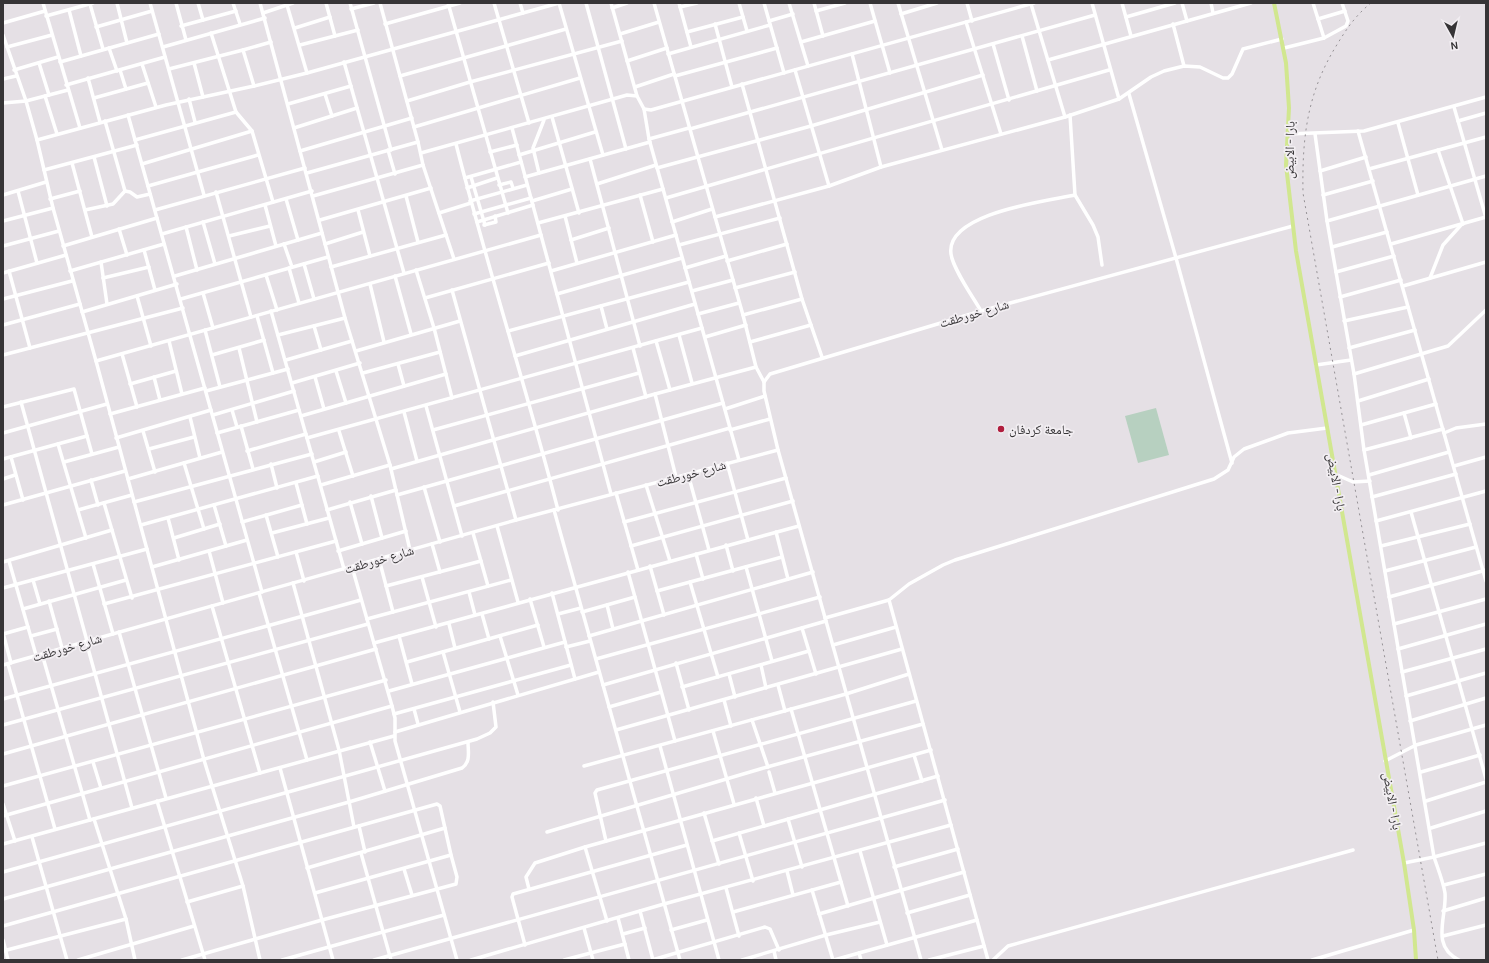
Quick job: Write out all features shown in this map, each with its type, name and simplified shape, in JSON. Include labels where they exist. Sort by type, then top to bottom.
[{"type":"main road","name":"بارا - الابيض","points":[[1274,3],[1284,48],[1290,108],[1286,165],[1293,226],[1385,761],[1404,863],[1414,930],[1416,960]]},
{"type":"street","points":[[43,3],[66,85],[80,128]]},
{"type":"street","points":[[117,3],[127,43]]},
{"type":"street","points":[[150,3],[204,195]]},
{"type":"street","points":[[176,3],[186,40]]},
{"type":"street","points":[[198,3],[203,20]]},
{"type":"street","points":[[233,3],[240,24]]},
{"type":"street","points":[[260,3],[320,220],[328,257],[352,341],[377,419],[410,550]]},
{"type":"street","points":[[263,13],[293,3]]},
{"type":"street","points":[[326,3],[335,36]]},
{"type":"street","points":[[350,3],[384,126],[395,174]]},
{"type":"street","points":[[351,9],[374,3]]},
{"type":"street","points":[[380,3],[412,118],[423,165],[454,259]]},
{"type":"street","points":[[385,24],[448,5],[460,3]]},
{"type":"street","points":[[494,3],[530,123]]},
{"type":"street","points":[[520,3],[523,13]]},
{"type":"street","points":[[37,140],[189,99],[281,80],[499,20],[545,5],[559,3],[603,155]]},
{"type":"street","points":[[586,3],[597,48],[613,99],[626,149]]},
{"type":"street","points":[[611,3],[637,96],[644,109],[650,140],[663,189],[739,460]]},
{"type":"street","points":[[612,8],[627,3]]},
{"type":"street","points":[[654,3],[681,102],[746,325],[756,367],[764,382],[765,396],[778,450],[920,960]]},
{"type":"street","points":[[691,47],[680,5],[696,3]]},
{"type":"street","points":[[739,3],[747,31]]},
{"type":"street","points":[[764,3],[784,73]]},
{"type":"street","points":[[790,3],[808,66]]},
{"type":"street","points":[[814,3],[822,36]]},
{"type":"street","points":[[816,11],[845,3]]},
{"type":"street","points":[[870,3],[890,73]]},
{"type":"street","points":[[898,3],[942,150]]},
{"type":"street","points":[[901,14],[937,3]]},
{"type":"street","points":[[967,3],[972,21]]},
{"type":"street","points":[[644,109],[651,110],[681,102],[1032,3],[1056,86],[1068,116],[1075,195],[1093,224],[1098,237],[1102,265]]},
{"type":"street","points":[[1092,3],[1109,70],[1119,99]]},
{"type":"street","points":[[1122,3],[1131,36]]},
{"type":"street","points":[[1126,17],[1175,3]]},
{"type":"street","points":[[1182,3],[1187,21]]},
{"type":"street","points":[[1211,3],[1214,13]]},
{"type":"street","points":[[1048,60],[1251,3]]},
{"type":"street","points":[[1313,3],[1324,38]]},
{"type":"street","points":[[1284,48],[1324,38],[1348,24],[1342,3]]},
{"type":"street","points":[[46,16],[91,4],[103,50]]},
{"type":"street","points":[[287,4],[307,73]]},
{"type":"street","points":[[448,5],[508,213]]},
{"type":"street","points":[[69,10],[81,56]]},
{"type":"street","points":[[3,23],[45,11]]},
{"type":"street","points":[[96,27],[152,11]]},
{"type":"street","points":[[1318,20],[1345,11]]},
{"type":"street","points":[[181,26],[236,12]]},
{"type":"street","points":[[668,54],[747,31],[793,14]]},
{"type":"street","points":[[525,177],[626,149],[650,140],[1095,15]]},
{"type":"street","points":[[295,28],[330,17]]},
{"type":"street","points":[[687,32],[743,17]]},
{"type":"street","points":[[163,47],[264,18]]},
{"type":"street","points":[[801,42],[875,21]]},
{"type":"street","points":[[620,34],[659,22]]},
{"type":"street","points":[[966,22],[1001,134]]},
{"type":"street","points":[[716,24],[732,87]]},
{"type":"street","points":[[1173,24],[1184,66]]},
{"type":"street","points":[[400,76],[566,29]]},
{"type":"street","points":[[300,45],[358,30]]},
{"type":"street","points":[[211,32],[236,112],[252,131],[273,202]]},
{"type":"street","points":[[3,52],[7,49],[52,34]]},
{"type":"street","points":[[60,62],[158,34]]},
{"type":"street","points":[[3,35],[26,102],[37,140],[50,199],[167,619],[204,760],[243,886],[260,960]]},
{"type":"street","points":[[1022,36],[1037,91]]},
{"type":"street","points":[[715,217],[829,186],[881,167],[1068,116],[1119,99],[1129,94],[1151,77],[1184,66],[1200,67],[1223,78],[1228,78],[1232,74],[1243,49],[1282,39]]},
{"type":"street","points":[[407,101],[470,82],[622,41]]},
{"type":"street","points":[[169,69],[271,42]]},
{"type":"street","points":[[993,44],[1009,100]]},
{"type":"street","points":[[109,48],[126,89]]},
{"type":"street","points":[[627,60],[667,48]]},
{"type":"street","points":[[635,87],[674,75],[726,63],[777,48]]},
{"type":"street","points":[[243,50],[254,86]]},
{"type":"street","points":[[852,54],[881,167]]},
{"type":"street","points":[[14,70],[58,57]]},
{"type":"street","points":[[66,85],[166,57]]},
{"type":"street","points":[[344,62],[404,273]]},
{"type":"street","points":[[39,63],[57,134]]},
{"type":"street","points":[[194,63],[204,97]]},
{"type":"street","points":[[142,64],[156,108]]},
{"type":"street","points":[[795,70],[829,186]]},
{"type":"street","points":[[666,198],[1109,70]]},
{"type":"street","points":[[596,184],[657,166],[698,157],[811,126],[983,75]]},
{"type":"street","points":[[3,79],[16,76]]},
{"type":"street","points":[[88,78],[100,122]]},
{"type":"street","points":[[414,127],[580,78]]},
{"type":"street","points":[[94,98],[148,83]]},
{"type":"street","points":[[742,84],[802,299],[822,358]]},
{"type":"street","points":[[288,104],[351,86]]},
{"type":"street","points":[[3,103],[26,102],[68,90]]},
{"type":"street","points":[[325,94],[332,116]]},
{"type":"street","points":[[1129,94],[1232,463]]},
{"type":"street","points":[[421,153],[544,120],[613,99],[627,96],[637,96]]},
{"type":"street","points":[[1288,134],[1315,134],[1375,129],[1486,97]]},
{"type":"street","points":[[189,99],[195,122]]},
{"type":"street","points":[[1391,244],[1486,217],[1454,107]]},
{"type":"street","points":[[294,128],[357,108]]},
{"type":"street","points":[[135,140],[195,122],[236,112]]},
{"type":"street","points":[[1458,121],[1486,113]]},
{"type":"street","points":[[128,115],[164,244],[175,276],[222,452],[248,540],[269,626],[307,760]]},
{"type":"street","points":[[552,117],[579,213]]},
{"type":"street","points":[[300,151],[412,118]]},
{"type":"street","points":[[539,173],[533,151],[544,120]]},
{"type":"street","points":[[105,121],[124,191]]},
{"type":"street","points":[[1398,123],[1418,195]]},
{"type":"street","points":[[512,128],[611,494]]},
{"type":"street","points":[[142,164],[191,148],[252,131]]},
{"type":"street","points":[[1358,131],[1476,547],[1485,571],[1486,581]]},
{"type":"street","points":[[520,155],[596,132]]},
{"type":"street","points":[[1315,134],[1327,221],[1354,374],[1364,450],[1410,721],[1416,745],[1431,828],[1434,857],[1444,885],[1443,936],[1445,949],[1459,960]]},
{"type":"street","points":[[1369,169],[1486,137]]},
{"type":"street","points":[[307,173],[418,142]]},
{"type":"street","points":[[456,144],[474,214],[486,251],[550,479],[556,510],[588,636],[596,659],[680,960]]},
{"type":"street","points":[[44,170],[137,145]]},
{"type":"street","points":[[490,152],[517,145]]},
{"type":"street","points":[[1438,150],[1452,186],[1463,224]]},
{"type":"street","points":[[148,186],[258,155]]},
{"type":"street","points":[[94,157],[107,206]]},
{"type":"street","points":[[1320,171],[1366,157]]},
{"type":"street","points":[[590,159],[640,346]]},
{"type":"street","points":[[465,178],[521,162]]},
{"type":"street","points":[[72,163],[92,237]]},
{"type":"street","points":[[313,196],[378,179],[423,165]]},
{"type":"street","points":[[155,210],[204,195],[305,168]]},
{"type":"street","points":[[484,173],[486,182]]},
{"type":"street","points":[[1327,221],[1486,176]]},
{"type":"street","points":[[472,177],[485,225]]},
{"type":"street","points":[[467,188],[497,178]]},
{"type":"street","points":[[1323,195],[1373,181]]},
{"type":"street","points":[[3,195],[46,182]]},
{"type":"street","points":[[499,185],[511,182],[513,188]]},
{"type":"street","points":[[439,212],[471,202],[478,198],[528,184]]},
{"type":"street","points":[[320,220],[384,203],[431,188]]},
{"type":"street","points":[[474,214],[505,204],[572,189]]},
{"type":"street","points":[[538,223],[663,189]]},
{"type":"street","points":[[18,191],[37,263]]},
{"type":"street","points":[[50,199],[80,191]]},
{"type":"street","points":[[124,191],[130,192],[137,198],[150,194]]},
{"type":"street","points":[[85,210],[114,204],[124,191]]},
{"type":"street","points":[[162,234],[312,191]]},
{"type":"street","points":[[216,192],[251,317]]},
{"type":"street","points":[[640,195],[653,242]]},
{"type":"street","points":[[981,311],[953,262],[950,253],[956,237],[974,221],[987,215],[1075,195]]},
{"type":"street","points":[[406,196],[418,242]]},
{"type":"street","points":[[286,199],[298,240]]},
{"type":"street","points":[[265,205],[276,246]]},
{"type":"street","points":[[477,222],[533,205]]},
{"type":"street","points":[[3,221],[53,208]]},
{"type":"street","points":[[672,222],[712,209]]},
{"type":"street","points":[[358,210],[370,256]]},
{"type":"street","points":[[479,227],[496,222],[495,216]]},
{"type":"street","points":[[565,216],[578,263]]},
{"type":"street","points":[[63,246],[157,218]]},
{"type":"street","points":[[679,245],[780,218]]},
{"type":"street","points":[[203,222],[215,264]]},
{"type":"street","points":[[1430,278],[1443,245],[1463,224]]},
{"type":"street","points":[[229,236],[270,226]]},
{"type":"street","name":"شارع خورطقت","points":[[764,382],[770,374],[981,311],[1293,226]]},
{"type":"street","points":[[186,227],[197,270]]},
{"type":"street","points":[[571,240],[609,228]]},
{"type":"street","points":[[120,229],[127,254]]},
{"type":"street","points":[[3,246],[59,231]]},
{"type":"street","points":[[325,244],[363,232]]},
{"type":"street","points":[[1332,247],[1387,232]]},
{"type":"street","points":[[175,276],[322,233]]},
{"type":"street","points":[[331,267],[446,235]]},
{"type":"street","points":[[96,361],[542,235]]},
{"type":"street","points":[[551,271],[676,235]]},
{"type":"street","points":[[70,271],[164,244]]},
{"type":"street","points":[[284,244],[299,303]]},
{"type":"street","points":[[727,261],[787,244]]},
{"type":"street","points":[[144,250],[155,290]]},
{"type":"street","points":[[3,273],[66,255]]},
{"type":"street","points":[[685,268],[726,256]]},
{"type":"street","points":[[1336,272],[1394,256]]},
{"type":"street","points":[[181,299],[328,257]]},
{"type":"street","points":[[557,294],[682,258]]},
{"type":"street","points":[[101,262],[107,304]]},
{"type":"street","points":[[1403,286],[1486,262]]},
{"type":"street","points":[[425,298],[549,263]]},
{"type":"street","points":[[304,264],[314,299]]},
{"type":"street","points":[[103,278],[149,268]]},
{"type":"street","points":[[416,270],[434,328],[452,398]]},
{"type":"street","points":[[9,271],[30,348]]},
{"type":"street","points":[[735,288],[795,272]]},
{"type":"street","points":[[266,275],[277,310]]},
{"type":"street","points":[[395,276],[411,334]]},
{"type":"street","points":[[3,299],[72,280]]},
{"type":"street","points":[[692,291],[733,280]]},
{"type":"street","points":[[1340,297],[1401,280]]},
{"type":"street","points":[[508,331],[689,282]]},
{"type":"street","points":[[82,312],[177,284]]},
{"type":"street","points":[[370,284],[384,342]]},
{"type":"street","points":[[452,290],[481,389],[500,466],[516,520]]},
{"type":"street","points":[[204,293],[213,328]]},
{"type":"street","points":[[137,296],[151,346]]},
{"type":"street","points":[[743,315],[802,299]]},
{"type":"street","points":[[698,314],[739,303]]},
{"type":"street","points":[[3,325],[80,304]]},
{"type":"street","points":[[515,356],[695,304]]},
{"type":"street","points":[[601,306],[607,329]]},
{"type":"street","points":[[1344,321],[1408,307]]},
{"type":"street","points":[[3,355],[183,308]]},
{"type":"street","points":[[1354,374],[1448,346],[1486,310]]},
{"type":"street","points":[[271,311],[344,569]]},
{"type":"street","points":[[257,316],[273,373]]},
{"type":"street","points":[[278,335],[346,318]]},
{"type":"street","points":[[356,351],[460,321]]},
{"type":"street","points":[[704,337],[746,325]]},
{"type":"street","points":[[750,342],[811,325]]},
{"type":"street","points":[[314,326],[321,350]]},
{"type":"street","points":[[247,450],[307,436],[339,431],[481,389],[702,328]]},
{"type":"street","points":[[205,330],[220,387]]},
{"type":"street","points":[[1349,348],[1415,330]]},
{"type":"street","points":[[679,335],[692,383]]},
{"type":"street","points":[[212,355],[264,340]]},
{"type":"street","points":[[169,341],[182,394]]},
{"type":"street","points":[[286,360],[352,341]]},
{"type":"street","points":[[656,341],[670,390]]},
{"type":"street","points":[[238,348],[257,422]]},
{"type":"street","points":[[633,348],[646,396]]},
{"type":"street","points":[[363,373],[440,352]]},
{"type":"street","points":[[122,354],[137,407]]},
{"type":"street","points":[[1316,365],[1351,360]]},
{"type":"street","points":[[292,383],[360,363]]},
{"type":"street","points":[[398,364],[404,386]]},
{"type":"street","points":[[320,485],[417,461],[589,414],[692,383],[756,367]]},
{"type":"street","points":[[110,414],[182,394],[220,387],[288,369]]},
{"type":"street","points":[[130,384],[176,371]]},
{"type":"street","points":[[336,371],[346,403]]},
{"type":"street","points":[[433,430],[639,373]]},
{"type":"street","points":[[301,416],[446,374]]},
{"type":"street","points":[[154,377],[160,400]]},
{"type":"street","points":[[315,377],[324,409]]},
{"type":"street","points":[[1358,400],[1429,379]]},
{"type":"street","points":[[3,406],[72,388],[75,390],[92,454]]},
{"type":"street","points":[[213,415],[294,391]]},
{"type":"street","points":[[655,394],[676,476]]},
{"type":"street","points":[[725,409],[765,396]]},
{"type":"street","points":[[21,402],[132,808]]},
{"type":"street","points":[[397,495],[723,403]]},
{"type":"street","points":[[3,433],[107,404]]},
{"type":"street","points":[[1361,425],[1436,404]]},
{"type":"street","points":[[426,406],[441,454],[462,536]]},
{"type":"street","points":[[116,438],[144,431],[211,410]]},
{"type":"street","points":[[232,410],[253,469]]},
{"type":"street","points":[[217,433],[299,410]]},
{"type":"street","points":[[404,412],[417,461]]},
{"type":"street","points":[[1404,413],[1411,438]]},
{"type":"street","points":[[190,417],[200,458]]},
{"type":"street","points":[[454,506],[668,445],[770,419]]},
{"type":"street","points":[[1444,433],[1456,428],[1486,424]]},
{"type":"street","points":[[603,685],[802,628],[889,600],[909,584],[943,565],[1214,479],[1228,470],[1238,452],[1262,441],[1288,433],[1327,428]]},
{"type":"street","points":[[1364,450],[1443,428]]},
{"type":"street","points":[[144,431],[155,472]]},
{"type":"street","points":[[339,431],[353,476]]},
{"type":"street","points":[[3,459],[87,436]]},
{"type":"street","points":[[149,449],[194,437]]},
{"type":"street","points":[[58,444],[86,538]]},
{"type":"street","points":[[64,462],[119,447]]},
{"type":"street","name":"شارع خورطقت","points":[[3,665],[516,520],[646,484],[778,450]]},
{"type":"street","points":[[128,479],[222,452]]},
{"type":"street","points":[[314,462],[346,452]]},
{"type":"street","points":[[1369,475],[1449,452]]},
{"type":"street","points":[[134,502],[229,475],[312,454]]},
{"type":"street","points":[[11,457],[23,500]]},
{"type":"street","points":[[1454,466],[1486,457]]},
{"type":"street","points":[[184,463],[204,529]]},
{"type":"street","points":[[727,463],[748,540]]},
{"type":"street","points":[[271,464],[277,488]]},
{"type":"street","points":[[3,505],[70,485],[125,471]]},
{"type":"street","points":[[688,474],[709,550]]},
{"type":"street","points":[[1335,474],[1353,482],[1370,482]]},
{"type":"street","points":[[1372,498],[1456,474]]},
{"type":"street","points":[[3,479],[15,475]]},
{"type":"street","points":[[141,525],[318,476]]},
{"type":"street","points":[[624,522],[786,478]]},
{"type":"street","points":[[91,480],[98,505]]},
{"type":"street","points":[[296,483],[307,524]]},
{"type":"street","points":[[646,484],[670,561]]},
{"type":"street","points":[[424,487],[440,542]]},
{"type":"street","points":[[327,510],[370,496],[396,490]]},
{"type":"street","points":[[1376,521],[1486,491]]},
{"type":"street","points":[[616,493],[638,570]]},
{"type":"street","points":[[78,510],[132,495]]},
{"type":"street","points":[[370,496],[382,538]]},
{"type":"street","points":[[631,546],[793,501]]},
{"type":"street","points":[[350,502],[362,544]]},
{"type":"street","points":[[104,503],[132,598]]},
{"type":"street","points":[[214,505],[226,546]]},
{"type":"street","points":[[242,522],[302,505]]},
{"type":"street","points":[[1411,512],[1486,779]]},
{"type":"street","points":[[266,515],[278,557]]},
{"type":"street","points":[[168,518],[179,560]]},
{"type":"street","points":[[272,534],[329,518]]},
{"type":"street","points":[[174,538],[220,524]]},
{"type":"street","points":[[1380,546],[1419,538],[1470,524]]},
{"type":"street","points":[[497,526],[518,602]]},
{"type":"street","points":[[374,643],[449,624],[518,602],[799,526]]},
{"type":"street","points":[[3,562],[112,530]]},
{"type":"street","points":[[338,551],[406,530]]},
{"type":"street","points":[[776,532],[788,579]]},
{"type":"street","points":[[473,533],[488,586]]},
{"type":"street","points":[[152,567],[248,540]]},
{"type":"street","points":[[104,604],[132,598],[336,541]]},
{"type":"street","points":[[432,544],[440,572]]},
{"type":"street","points":[[726,545],[733,571]]},
{"type":"street","points":[[1385,571],[1476,547]]},
{"type":"street","points":[[3,588],[147,549]]},
{"type":"street","points":[[209,551],[223,603]]},
{"type":"street","points":[[296,552],[304,581]]},
{"type":"street","points":[[696,554],[703,579]]},
{"type":"street","points":[[657,592],[782,557]]},
{"type":"street","points":[[379,559],[394,612]]},
{"type":"street","points":[[9,560],[36,655]]},
{"type":"street","points":[[386,586],[481,561]]},
{"type":"street","points":[[92,564],[113,634]]},
{"type":"street","points":[[650,566],[664,614]]},
{"type":"street","points":[[352,567],[386,680],[394,714],[395,734],[401,760],[444,916],[458,960]]},
{"type":"street","points":[[746,567],[772,661]]},
{"type":"street","points":[[1389,597],[1485,571]]},
{"type":"street","points":[[628,572],[650,645],[667,716],[675,741]]},
{"type":"street","points":[[588,636],[813,572]]},
{"type":"street","points":[[422,577],[436,627]]},
{"type":"street","points":[[33,580],[40,604]]},
{"type":"street","points":[[23,609],[126,580]]},
{"type":"street","points":[[3,725],[309,640],[394,612],[511,580]]},
{"type":"street","points":[[690,582],[718,677]]},
{"type":"street","points":[[293,583],[339,750],[354,827]]},
{"type":"street","points":[[469,592],[476,615]]},
{"type":"street","points":[[552,593],[575,679]]},
{"type":"street","points":[[558,614],[607,605],[635,597]]},
{"type":"street","points":[[596,659],[820,598]]},
{"type":"street","points":[[530,599],[544,647]]},
{"type":"street","points":[[1394,624],[1486,599]]},
{"type":"street","points":[[3,699],[361,600]]},
{"type":"street","points":[[889,600],[988,960]]},
{"type":"street","points":[[49,601],[62,648]]},
{"type":"street","points":[[607,605],[613,629]]},
{"type":"street","points":[[212,606],[260,773]]},
{"type":"street","points":[[482,614],[489,639]]},
{"type":"street","points":[[449,624],[456,648]]},
{"type":"street","points":[[1398,649],[1486,624]]},
{"type":"street","points":[[407,662],[538,625]]},
{"type":"street","points":[[833,645],[896,626]]},
{"type":"street","points":[[28,628],[3,634],[24,720],[55,830]]},
{"type":"street","points":[[802,628],[816,674]]},
{"type":"street","points":[[31,636],[57,629]]},
{"type":"street","points":[[119,632],[166,798]]},
{"type":"street","points":[[399,636],[412,684]]},
{"type":"street","points":[[500,636],[518,696]]},
{"type":"street","points":[[566,647],[590,641]]},
{"type":"street","points":[[388,691],[565,642]]},
{"type":"street","points":[[3,754],[376,649]]},
{"type":"street","points":[[616,730],[902,649]]},
{"type":"street","points":[[1402,672],[1486,649]]},
{"type":"street","points":[[682,687],[809,651]]},
{"type":"street","points":[[443,652],[460,712]]},
{"type":"street","points":[[42,654],[83,794],[102,844],[126,918],[135,960]]},
{"type":"street","points":[[676,663],[689,710]]},
{"type":"street","points":[[394,714],[571,665]]},
{"type":"street","points":[[761,665],[766,688]]},
{"type":"street","points":[[3,844],[166,798],[280,768],[370,742],[395,734],[418,724],[599,672]]},
{"type":"street","points":[[1406,696],[1486,673]]},
{"type":"street","points":[[729,674],[735,697]]},
{"type":"street","points":[[584,766],[846,694],[909,674]]},
{"type":"street","points":[[3,786],[386,680]]},
{"type":"street","points":[[778,685],[785,711]]},
{"type":"street","points":[[609,707],[661,692]]},
{"type":"street","points":[[1410,721],[1486,698]]},
{"type":"street","points":[[724,700],[731,726]]},
{"type":"street","points":[[606,841],[595,791],[916,701]]},
{"type":"street","points":[[3,872],[485,737],[496,728],[493,702]]},
{"type":"street","points":[[5,816],[392,706]]},
{"type":"street","points":[[414,709],[418,724]]},
{"type":"street","points":[[791,709],[806,756],[848,906]]},
{"type":"street","points":[[752,720],[775,793]]},
{"type":"street","points":[[547,832],[636,804],[768,769],[806,756],[923,724]]},
{"type":"street","points":[[1385,761],[1416,745],[1486,725]]},
{"type":"street","points":[[713,731],[734,804]]},
{"type":"street","points":[[370,742],[385,791]]},
{"type":"street","points":[[3,899],[172,850],[408,785],[466,765],[469,758],[468,742]]},
{"type":"street","points":[[660,746],[719,960]]},
{"type":"street","points":[[529,889],[526,877],[533,865],[585,847],[931,750]]},
{"type":"street","points":[[914,755],[922,781]]},
{"type":"street","points":[[1421,772],[1480,755]]},
{"type":"street","points":[[93,762],[101,788]]},
{"type":"street","points":[[280,768],[333,960]]},
{"type":"street","points":[[712,840],[938,776]]},
{"type":"street","points":[[1426,801],[1486,782]]},
{"type":"street","points":[[756,798],[764,826]]},
{"type":"street","points":[[374,960],[390,958],[451,939],[945,800]]},
{"type":"street","points":[[157,801],[204,960]]},
{"type":"street","points":[[3,804],[5,816],[14,841]]},
{"type":"street","points":[[3,926],[439,804],[458,882],[182,960]]},
{"type":"street","points":[[1431,828],[1486,812]]},
{"type":"street","points":[[704,813],[719,864]]},
{"type":"street","points":[[788,819],[802,867]]},
{"type":"street","points":[[471,960],[664,904],[787,872],[951,825]]},
{"type":"street","points":[[359,826],[368,878],[390,958]]},
{"type":"street","points":[[307,868],[422,836],[445,828]]},
{"type":"street","points":[[739,832],[753,881]]},
{"type":"street","points":[[32,837],[62,936],[67,960]]},
{"type":"street","points":[[1404,863],[1434,857],[1486,843]]},
{"type":"street","points":[[525,945],[512,896],[529,889],[687,845]]},
{"type":"street","points":[[585,847],[607,921]]},
{"type":"street","points":[[894,867],[958,849]]},
{"type":"street","points":[[993,960],[1008,946],[1353,850]]},
{"type":"street","points":[[860,851],[887,945]]},
{"type":"street","points":[[314,893],[451,855]]},
{"type":"street","points":[[404,869],[412,895]]},
{"type":"street","points":[[787,872],[794,895]]},
{"type":"street","points":[[820,914],[964,872]]},
{"type":"street","points":[[1444,885],[1486,874]]},
{"type":"street","points":[[733,912],[841,882]]},
{"type":"street","points":[[187,902],[243,886]]},
{"type":"street","points":[[726,888],[740,936]]},
{"type":"street","points":[[812,890],[834,960],[977,920]]},
{"type":"street","points":[[907,913],[970,895]]},
{"type":"street","points":[[1443,911],[1486,898]]},
{"type":"street","points":[[640,911],[653,960],[767,928],[770,929],[779,950]]},
{"type":"street","points":[[282,960],[383,931],[444,916]]},
{"type":"street","points":[[4,951],[126,918]]},
{"type":"street","points":[[618,918],[629,960]]},
{"type":"street","points":[[671,930],[708,920]]},
{"type":"street","points":[[742,960],[826,935],[880,922]]},
{"type":"street","points":[[1443,936],[1486,925]]},
{"type":"street","points":[[78,960],[194,926]]},
{"type":"street","points":[[584,928],[593,960]]},
{"type":"street","points":[[623,934],[645,928]]},
{"type":"street","points":[[1312,960],[1414,930]]},
{"type":"street","points":[[3,940],[4,951],[8,960]]},
{"type":"street","points":[[564,960],[625,944]]},
{"type":"street","points":[[929,960],[984,946]]},
{"type":"street","points":[[774,951],[776,960]]},
{"type":"street","points":[[859,953],[861,960]]},
{"type":"street","points":[[489,955],[491,960]]},
{"type":"green space","points":[[1156,408],[1169,455],[1138,463],[1125,416]]},
{"type":"railway","points":[[1371,3],[1345,32],[1319,79],[1308,115],[1305,134],[1303,193],[1438,960]]},
{"type":"place","name":"جامعة كردفان","points":[[1001,429]]}]
